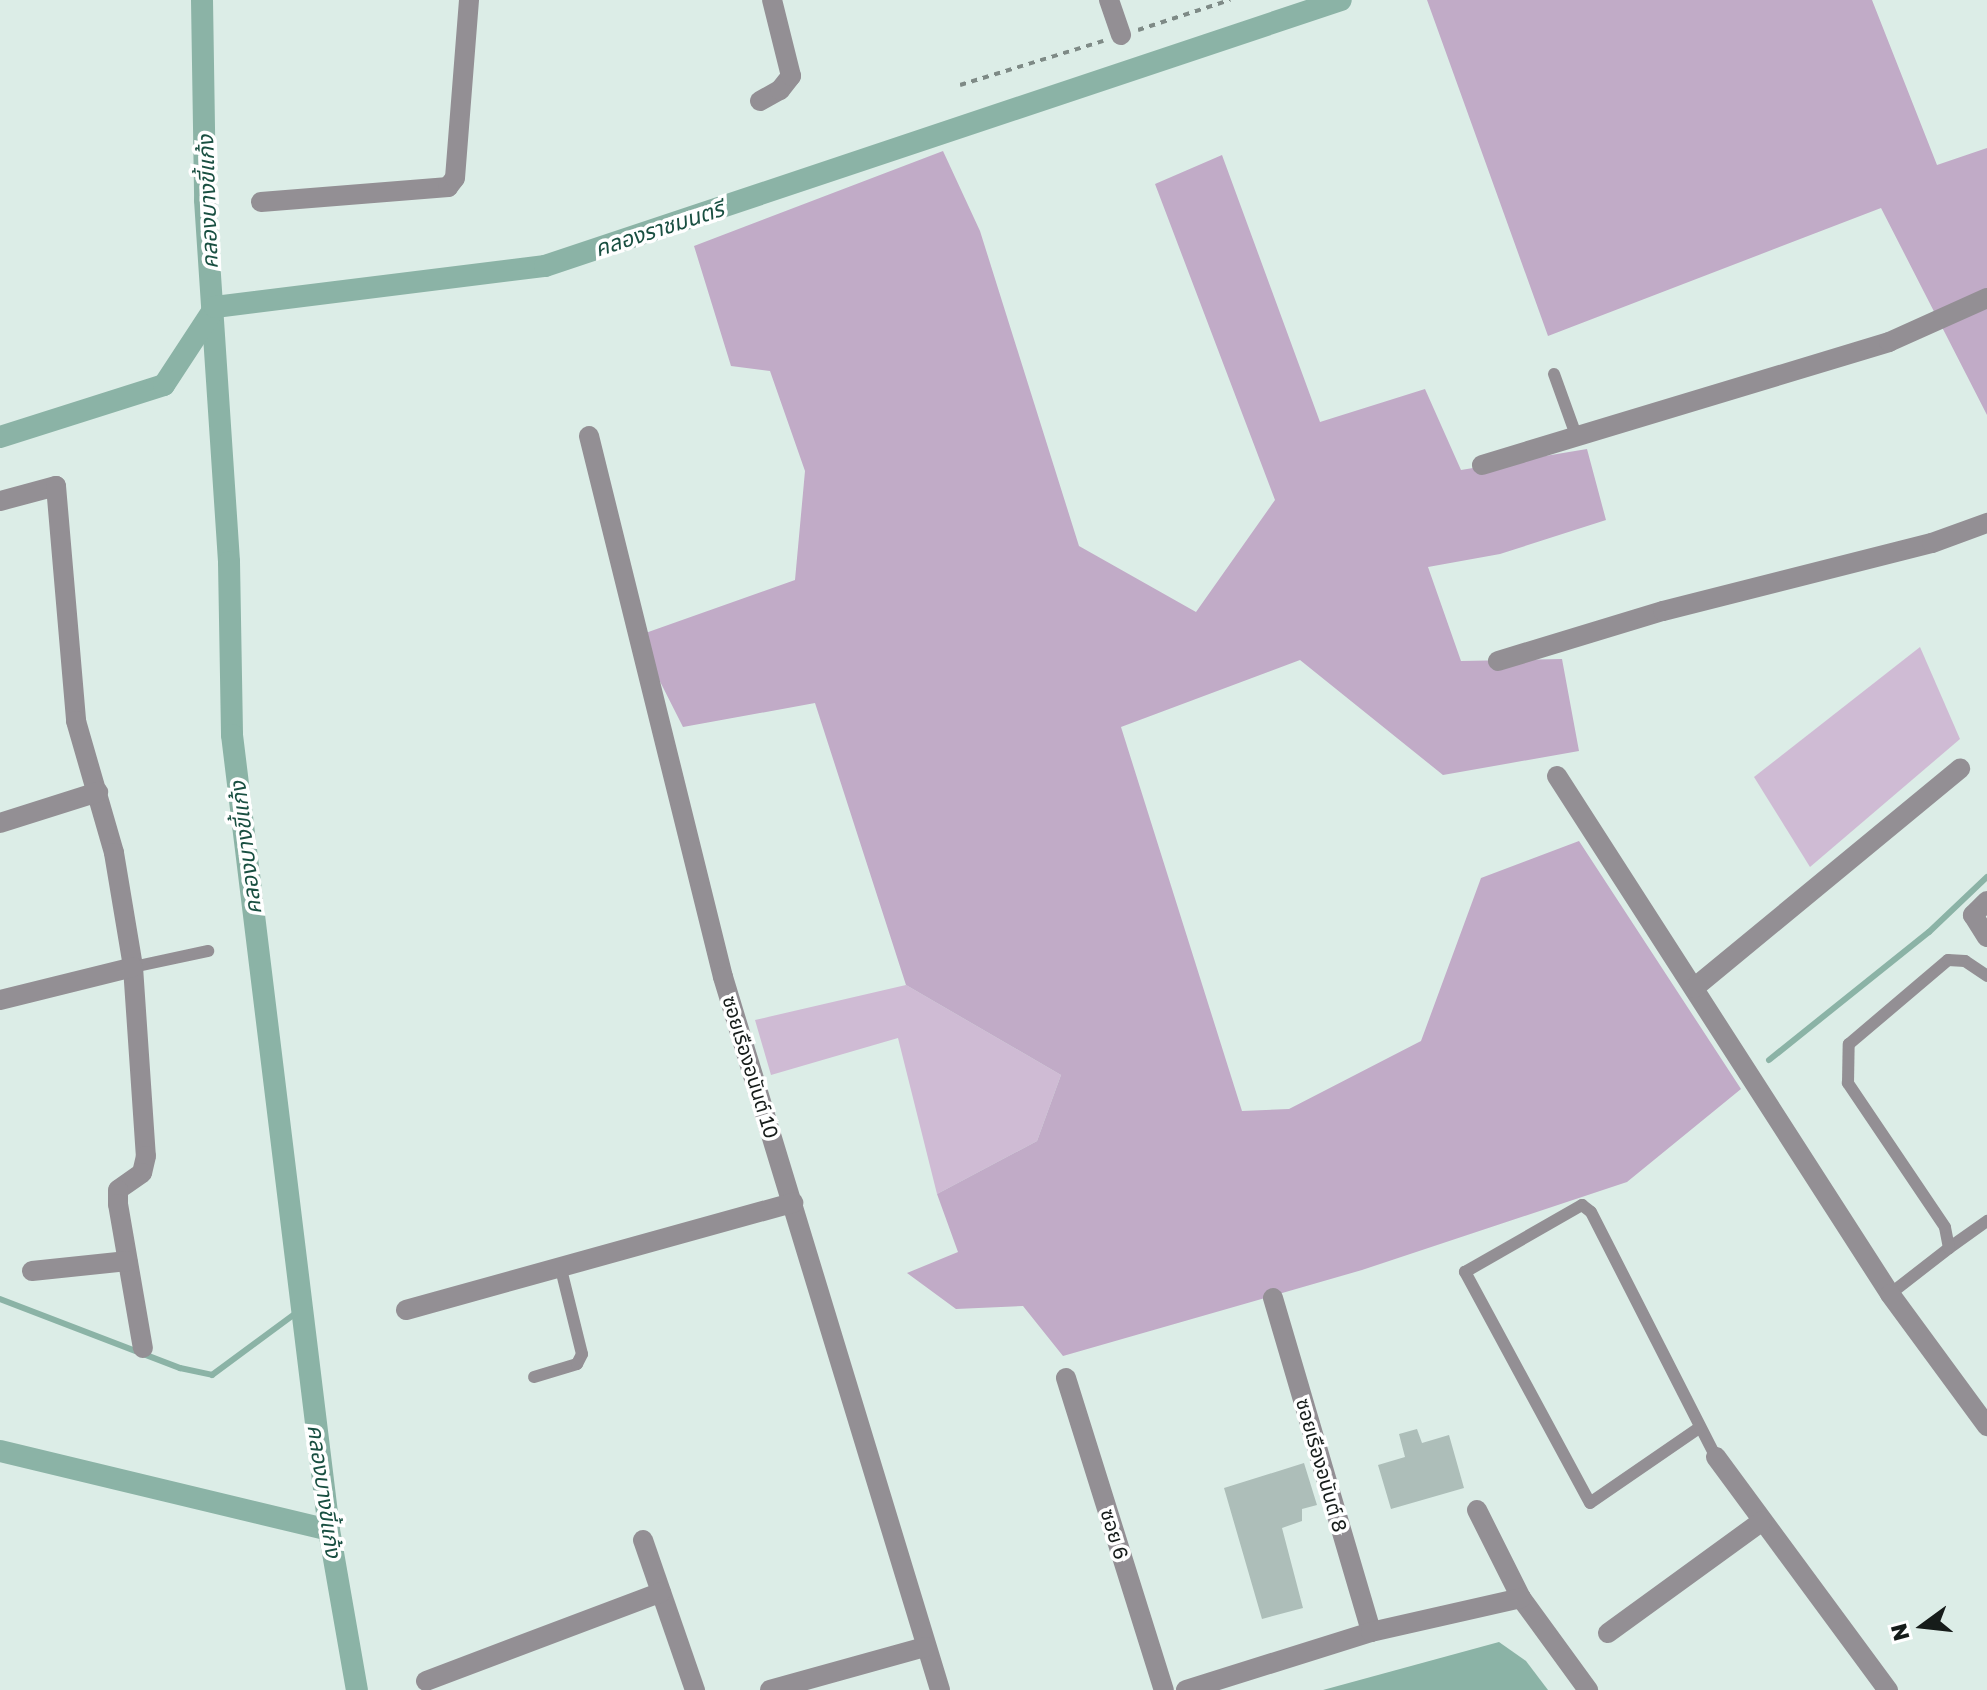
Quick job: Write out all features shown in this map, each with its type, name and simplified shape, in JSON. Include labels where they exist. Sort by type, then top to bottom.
[{"type":"street","points":[[261,202],[448,187],[455,178],[469,0]]},
{"type":"street","points":[[760,101],[780,90],[791,76],[772,0]]},
{"type":"street","points":[[1109,0],[1121,35]]},
{"type":"street","points":[[1482,465],[1889,342],[1987,298]]},
{"type":"street","name":"ซอยเรืองอนันต์ 10","points":[[589,436],[723,977],[940,1690]]},
{"type":"street","points":[[0,501],[56,486],[73,697],[98,792],[133,967],[146,1156],[142,1173],[118,1190],[143,1348]]},
{"type":"street","points":[[1498,661],[1663,611],[1932,543],[1987,523]]},
{"type":"street","points":[[1694,988],[1960,769]]},
{"type":"street","points":[[1557,776],[1890,1294],[1987,1426]]},
{"type":"street","points":[[0,823],[98,792]]},
{"type":"street","points":[[1987,901],[1973,915],[1987,937]]},
{"type":"street","points":[[0,1000],[133,967]]},
{"type":"street","points":[[406,1310],[604,1252],[793,1203]]},
{"type":"street","points":[[32,1271],[127,1261]]},
{"type":"street","name":"ซอยเรืองอนันต์ 8","points":[[1273,1298],[1371,1632]]},
{"type":"street","name":"ซอย 6","points":[[1066,1378],[1164,1690]]},
{"type":"street","points":[[1716,1457],[1888,1690]]},
{"type":"street","points":[[1477,1510],[1521,1598],[1588,1690]]},
{"type":"street","points":[[1608,1633],[1762,1521]]},
{"type":"street","points":[[643,1540],[695,1690]]},
{"type":"street","points":[[426,1681],[661,1592]]},
{"type":"street","points":[[1186,1690],[1371,1632],[1521,1598]]},
{"type":"street","points":[[770,1690],[925,1647]]},
{"type":"lane","points":[[1554,374],[1576,435]]},
{"type":"lane","points":[[133,967],[208,951]]},
{"type":"lane","points":[[1949,1248],[1945,1227],[1848,1083],[1846,1064],[1849,1044],[1948,960],[1965,961],[1987,976]]},
{"type":"lane","points":[[1699,1428],[1590,1503],[1465,1272],[1582,1205],[1591,1212],[1716,1457]]},
{"type":"lane","points":[[1890,1294],[1987,1221]]},
{"type":"lane","points":[[534,1377],[577,1364],[582,1354],[560,1265]]},
{"type":"path","points":[[960,85],[1230,0]]},
{"type":"shaded area","points":[[1427,0],[1872,0],[1937,165],[1987,148],[1987,415],[1881,208],[1548,336]]},
{"type":"shaded area","points":[[943,151],[980,231],[1079,546],[1196,612],[1275,500],[1155,184],[1222,155],[1320,422],[1425,389],[1461,470],[1587,449],[1606,520],[1500,554],[1428,567],[1461,661],[1562,659],[1579,751],[1443,775],[1300,660],[1121,727],[1242,1111],[1289,1109],[1421,1041],[1481,878],[1579,841],[1741,1089],[1627,1182],[1362,1270],[1063,1356],[1023,1306],[956,1309],[907,1273],[958,1252],[937,1194],[1037,1141],[1061,1075],[906,985],[815,703],[683,727],[637,636],[795,580],[805,471],[770,371],[731,366],[694,246]]},
{"type":"shaded area","points":[[1920,647],[1960,739],[1810,867],[1754,777]]},
{"type":"shaded area","points":[[906,985],[1061,1075],[1037,1141],[937,1194],[898,1038],[771,1075],[755,1020]]},
{"type":"shaded area","points":[[1499,1642],[1526,1661],[1548,1690],[1323,1690]]},
{"type":"building","points":[[1417,1429],[1422,1443],[1449,1435],[1464,1488],[1391,1509],[1378,1465],[1405,1457],[1399,1434]]},
{"type":"building","points":[[1304,1463],[1317,1505],[1302,1509],[1302,1521],[1282,1528],[1303,1608],[1262,1619],[1224,1488]]},
{"type":"waterway","name":"คลองบางขี้แก้ง","points":[[202,0],[205,200],[229,562],[232,735],[329,1530],[357,1690]]},
{"type":"waterway","name":"คลองราชมนตรี","points":[[0,437],[164,385],[215,307],[545,266],[1341,0]]},
{"type":"waterway","points":[[1769,1060],[1929,932],[1987,877]]},
{"type":"waterway","points":[[0,1299],[180,1368],[212,1375],[303,1308]]},
{"type":"waterway","points":[[0,1451],[329,1530]]}]
